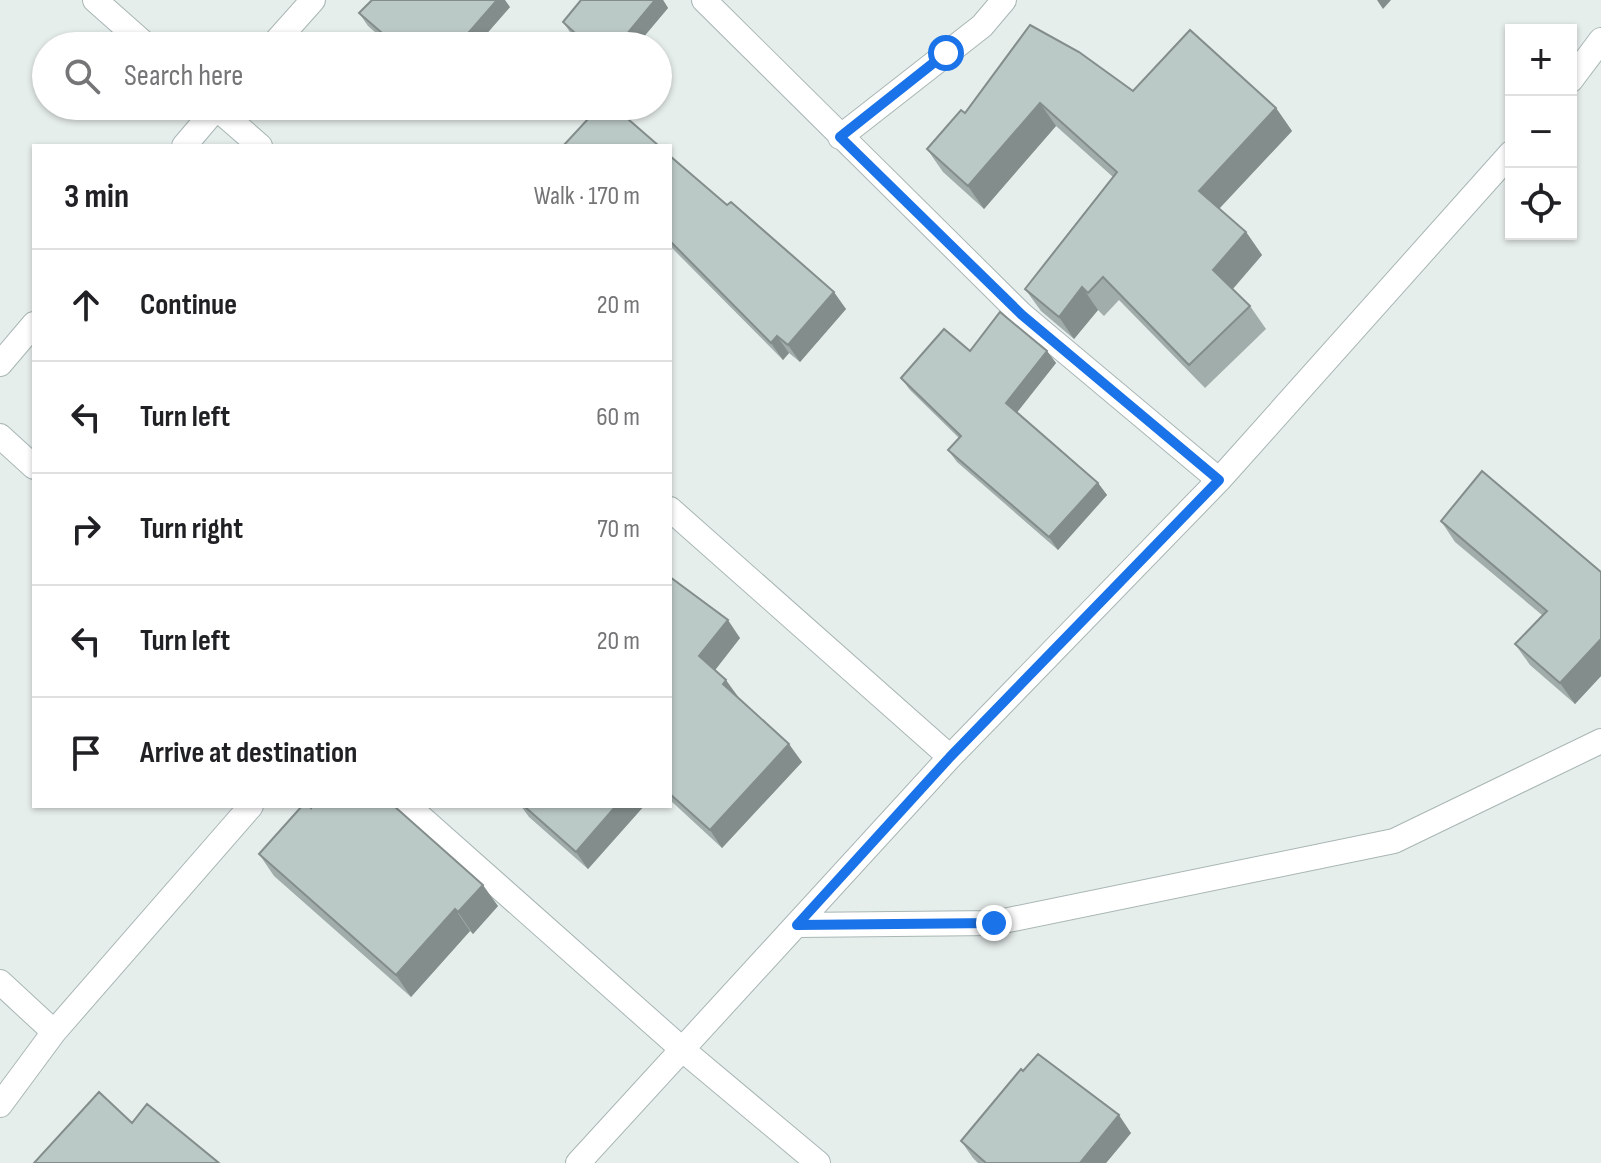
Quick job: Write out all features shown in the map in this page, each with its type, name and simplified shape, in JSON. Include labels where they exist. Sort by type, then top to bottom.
[{"type":"street","points":[[95,0],[131,32]]},
{"type":"street","points":[[284,32],[313,0]]},
{"type":"street","points":[[704,0],[1022,315],[1219,480]]},
{"type":"street","points":[[840,137],[982,26],[1004,0]]},
{"type":"street","points":[[1577,72],[1601,40]]},
{"type":"street","points":[[186,144],[205,120]]},
{"type":"street","points":[[231,120],[258,144]]},
{"type":"street","points":[[578,1163],[950,757],[1219,480],[1505,160]]},
{"type":"street","points":[[0,364],[32,326]]},
{"type":"street","points":[[0,436],[32,465]]},
{"type":"street","points":[[672,511],[950,757]]},
{"type":"street","points":[[797,925],[994,923],[1394,841],[1601,741]]},
{"type":"street","points":[[0,1105],[54,1032],[249,808]]},
{"type":"street","points":[[410,808],[683,1050],[818,1163]]},
{"type":"street","points":[[0,982],[54,1032]]},
{"type":"building","points":[[372,0],[497,0],[469,32],[381,32],[359,13]]},
{"type":"building","points":[[581,0],[655,0],[629,32],[574,32],[563,22]]},
{"type":"building","points":[[1030,25],[1079,52],[1133,91],[1190,30],[1276,108],[1199,191],[1246,232],[1213,270],[1250,306],[1189,365],[1103,277],[1088,293],[1082,287],[1059,317],[1025,289],[1117,172],[1040,103],[968,186],[927,149],[961,110],[965,113]]},
{"type":"building","points":[[587,120],[629,120],[657,144],[565,144]]},
{"type":"building","points":[[672,158],[727,205],[731,202],[834,292],[788,345],[777,336],[771,343],[672,243]]},
{"type":"building","points":[[1000,312],[1047,351],[1006,403],[1098,483],[1049,537],[948,450],[961,436],[901,378],[944,329],[970,351]]},
{"type":"building","points":[[1482,471],[1601,572],[1601,639],[1560,683],[1515,644],[1547,611],[1441,521]]},
{"type":"building","points":[[672,578],[728,620],[699,656],[726,680],[723,684],[789,744],[710,830],[672,796]]},
{"type":"building","points":[[300,808],[396,808],[483,885],[458,912],[455,909],[396,975],[259,854]]},
{"type":"building","points":[[526,808],[614,808],[576,852]]},
{"type":"building","points":[[1038,1054],[1119,1115],[1080,1163],[986,1163],[961,1141],[1021,1069],[1023,1071]]},
{"type":"building","points":[[99,1092],[132,1123],[147,1104],[219,1163],[34,1163]]},
{"type":"route","points":[[946,53],[840,137],[1022,315],[1219,480],[950,757],[797,925],[994,923]]}]
